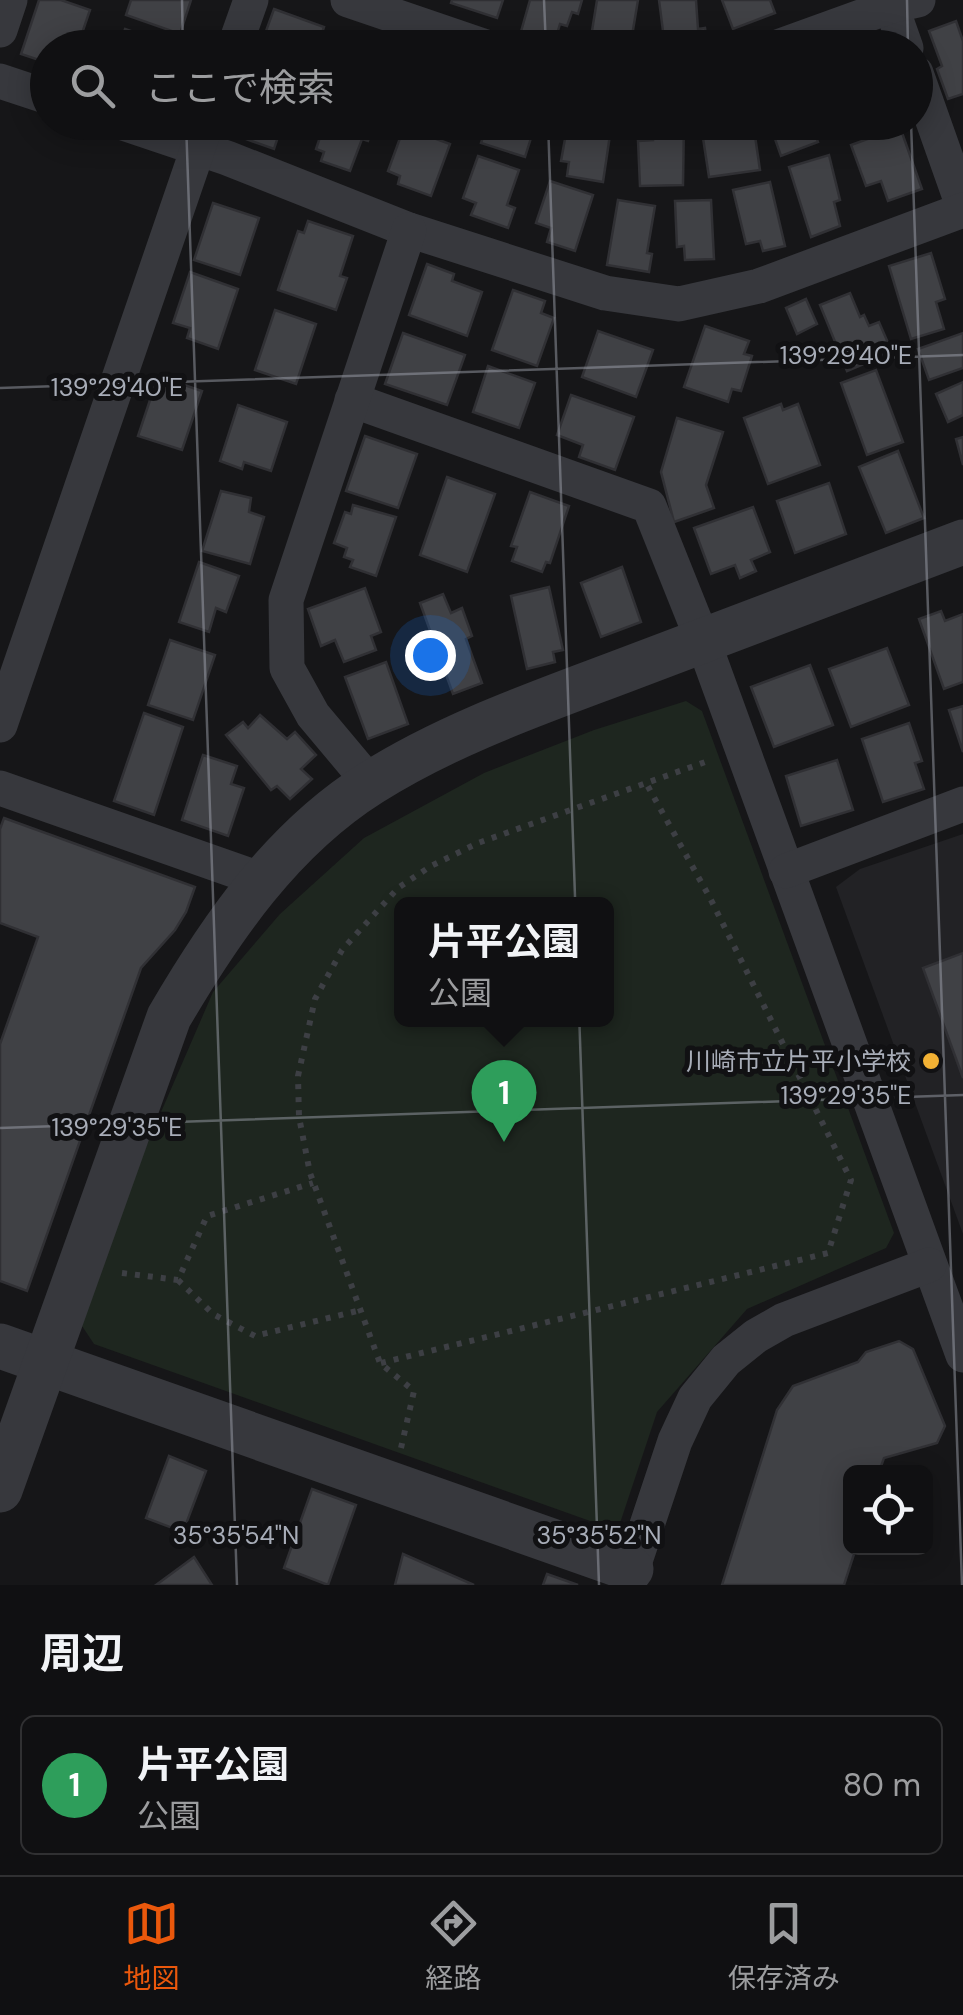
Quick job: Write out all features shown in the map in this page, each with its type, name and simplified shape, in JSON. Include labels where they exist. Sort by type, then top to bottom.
[{"type":"street","points":[[0,30],[10,0]]},
{"type":"street","points":[[240,30],[251,0]]},
{"type":"street","points":[[348,0],[436,30]]},
{"type":"street","points":[[824,30],[899,2],[903,30]]},
{"type":"street","points":[[0,81],[30,91]]},
{"type":"street","points":[[211,140],[409,230],[605,294],[679,304],[759,286],[963,208],[933,122]]},
{"type":"street","points":[[0,725],[201,140]]},
{"type":"street","points":[[370,783],[313,716],[288,668],[286,600],[409,230]]},
{"type":"street","points":[[352,400],[649,506],[703,640],[963,1355]]},
{"type":"street","points":[[0,1490],[169,1017],[210,946],[262,880],[308,832],[370,783],[486,723],[963,542]]},
{"type":"street","points":[[0,788],[262,880]]},
{"type":"street","points":[[786,871],[963,804]]},
{"type":"street","points":[[0,1346],[392,1486],[629,1577],[675,1441],[694,1398],[726,1360],[784,1320],[929,1265]]},
{"type":"path","points":[[392,1486],[414,1391],[380,1363],[313,1183],[299,1117],[298,1076],[315,1000],[342,950],[398,888],[431,866],[478,843],[742,749]]},
{"type":"path","points":[[380,1363],[828,1253],[851,1180],[710,898],[646,783]]},
{"type":"path","points":[[178,1280],[207,1216],[313,1183]]},
{"type":"path","points":[[112,1272],[178,1280],[213,1314],[255,1336],[361,1310]]},
{"type":"shaded area","points":[[686,701],[702,711],[894,1233],[886,1248],[747,1309],[657,1412],[620,1523],[607,1527],[94,1344],[82,1326],[126,1193],[213,992],[280,914],[364,838],[484,773],[594,730]]},
{"type":"shaded area","name":"川崎市立片平小学校","points":[[963,834],[963,1234],[836,887],[860,869]]},
{"type":"building","points":[[39,0],[61,0],[90,10],[83,30],[30,30],[30,57],[21,54]]},
{"type":"building","points":[[131,0],[191,0],[181,30],[169,30],[126,15]]},
{"type":"building","points":[[503,0],[497,18],[451,3]]},
{"type":"building","points":[[530,0],[582,0],[578,14],[572,12],[567,26],[560,24],[558,30],[521,30]]},
{"type":"building","points":[[597,0],[638,0],[633,30],[592,30]]},
{"type":"building","points":[[659,0],[696,0],[698,29],[705,30],[663,30]]},
{"type":"building","points":[[722,0],[770,0],[775,13],[733,29]]},
{"type":"building","points":[[274,9],[324,27],[323,30],[266,30]]},
{"type":"building","points":[[956,21],[963,41],[963,94],[948,99],[937,69],[942,66],[932,30]]},
{"type":"building","points":[[249,140],[277,140],[274,149]]},
{"type":"building","points":[[319,140],[362,140],[350,171],[321,161],[324,152],[316,149]]},
{"type":"building","points":[[399,140],[439,140],[450,144],[431,196],[398,184],[400,176],[388,171]]},
{"type":"building","points":[[482,140],[530,140],[525,157],[481,143]]},
{"type":"building","points":[[565,140],[609,140],[603,182],[567,176],[569,162],[561,161]]},
{"type":"building","points":[[684,140],[683,185],[640,186],[638,141]]},
{"type":"building","points":[[703,140],[756,140],[760,170],[709,177]]},
{"type":"building","points":[[775,140],[817,140],[818,142],[781,156]]},
{"type":"building","points":[[865,140],[905,140],[922,189],[888,201],[881,181],[866,186],[851,145]]},
{"type":"building","points":[[829,155],[840,200],[834,202],[840,226],[811,237],[789,167]]},
{"type":"building","points":[[478,156],[519,170],[507,205],[515,208],[508,228],[471,215],[476,203],[463,198]]},
{"type":"building","points":[[550,181],[593,195],[575,251],[547,242],[551,228],[536,223]]},
{"type":"building","points":[[770,182],[785,246],[763,251],[760,241],[746,244],[733,190]]},
{"type":"building","points":[[618,200],[655,206],[647,253],[652,254],[649,272],[607,265]]},
{"type":"building","points":[[711,200],[714,259],[685,260],[684,246],[677,247],[675,201]]},
{"type":"building","points":[[213,203],[259,218],[240,275],[194,260]]},
{"type":"building","points":[[308,221],[353,236],[340,276],[347,278],[336,310],[278,290],[298,231],[304,233]]},
{"type":"building","points":[[931,253],[945,299],[936,302],[944,329],[911,339],[889,266]]},
{"type":"building","points":[[427,264],[454,274],[452,281],[482,292],[467,336],[409,315]]},
{"type":"building","points":[[190,272],[238,289],[218,349],[187,338],[190,328],[173,323]]},
{"type":"building","points":[[513,290],[545,301],[541,313],[554,318],[537,366],[492,350]]},
{"type":"building","points":[[850,293],[860,317],[864,315],[869,326],[879,322],[892,352],[847,371],[820,305]]},
{"type":"building","points":[[806,299],[817,324],[797,334],[786,308]]},
{"type":"building","points":[[275,310],[316,324],[296,384],[255,370]]},
{"type":"building","points":[[705,326],[749,341],[744,354],[752,356],[741,391],[732,389],[728,402],[684,387]]},
{"type":"building","points":[[598,331],[653,350],[636,397],[582,377]]},
{"type":"building","points":[[403,333],[465,355],[447,405],[385,384]]},
{"type":"building","points":[[963,333],[963,368],[929,380],[918,349]]},
{"type":"building","points":[[488,366],[535,383],[519,428],[473,412]]},
{"type":"building","points":[[876,370],[903,442],[867,455],[841,383]]},
{"type":"building","points":[[158,376],[202,391],[182,450],[138,436]]},
{"type":"building","points":[[963,382],[963,415],[948,422],[936,394]]},
{"type":"building","points":[[571,395],[634,417],[615,470],[579,457],[583,445],[557,435]]},
{"type":"building","points":[[781,404],[783,410],[798,404],[820,465],[768,484],[744,418]]},
{"type":"building","points":[[238,405],[287,422],[271,471],[244,462],[242,469],[220,461]]},
{"type":"building","points":[[677,418],[723,432],[706,485],[714,508],[674,522],[661,472]]},
{"type":"building","points":[[365,436],[417,454],[398,508],[346,491]]},
{"type":"building","points":[[963,437],[963,465],[956,439]]},
{"type":"building","points":[[898,451],[924,518],[886,533],[859,467]]},
{"type":"building","points":[[447,477],[495,494],[467,572],[420,555]]},
{"type":"building","points":[[829,483],[846,534],[795,553],[777,501]]},
{"type":"building","points":[[221,491],[251,498],[249,512],[264,517],[250,564],[202,551]]},
{"type":"building","points":[[530,492],[569,506],[550,563],[546,562],[542,572],[512,561],[517,547],[511,546]]},
{"type":"building","points":[[353,505],[396,517],[376,576],[350,567],[353,560],[344,557],[347,548],[334,543],[345,512],[351,514]]},
{"type":"building","points":[[753,507],[770,552],[751,560],[756,571],[740,578],[735,565],[711,574],[694,528]]},
{"type":"building","points":[[199,562],[239,576],[226,612],[216,608],[209,632],[179,622]]},
{"type":"building","points":[[622,567],[641,622],[601,637],[581,583]]},
{"type":"building","points":[[549,587],[563,650],[553,652],[555,662],[527,669],[511,596]]},
{"type":"building","points":[[365,588],[381,632],[371,636],[376,650],[344,662],[335,640],[321,646],[308,609]]},
{"type":"building","points":[[443,594],[451,613],[462,608],[472,636],[466,639],[482,683],[453,694],[420,603]]},
{"type":"building","points":[[941,611],[945,621],[963,614],[963,682],[944,689],[919,619]]},
{"type":"building","points":[[170,640],[215,655],[193,720],[148,705]]},
{"type":"building","points":[[887,648],[909,705],[851,727],[829,669]]},
{"type":"building","points":[[386,662],[408,724],[368,739],[345,677]]},
{"type":"building","points":[[810,665],[833,725],[774,747],[751,687]]},
{"type":"building","points":[[963,706],[963,752],[949,710]]},
{"type":"building","points":[[144,713],[183,727],[154,815],[114,801]]},
{"type":"building","points":[[260,715],[287,739],[295,732],[316,755],[301,769],[312,779],[290,799],[277,786],[271,790],[226,735],[243,722],[248,728]]},
{"type":"building","points":[[909,723],[922,761],[915,763],[924,789],[883,802],[862,739]]},
{"type":"building","points":[[203,755],[237,766],[231,784],[244,788],[228,836],[182,820]]},
{"type":"building","points":[[837,760],[853,810],[801,826],[786,776]]},
{"type":"building","points":[[4,818],[195,887],[175,930],[141,968],[27,1291],[0,1281],[0,1044],[38,937],[0,923],[0,829]]},
{"type":"building","points":[[963,953],[963,1078],[923,968]]},
{"type":"building","points":[[899,1341],[913,1349],[945,1426],[937,1443],[884,1458],[882,1465],[843,1465],[843,1555],[854,1555],[844,1585],[722,1585],[777,1410],[793,1386],[858,1362],[866,1352]]},
{"type":"building","points":[[169,1456],[206,1471],[183,1532],[146,1518]]},
{"type":"building","points":[[312,1489],[356,1505],[328,1585],[284,1568]]},
{"type":"building","points":[[403,1554],[474,1585],[395,1585]]},
{"type":"building","points":[[194,1557],[212,1585],[156,1585]]},
{"type":"building","points":[[547,1574],[578,1585],[543,1585]]},
{"type":"place","name":"川崎市立片平小学校","points":[[931,1061]]},
{"type":"place","name":"片平公園","points":[[504,1142]]}]
